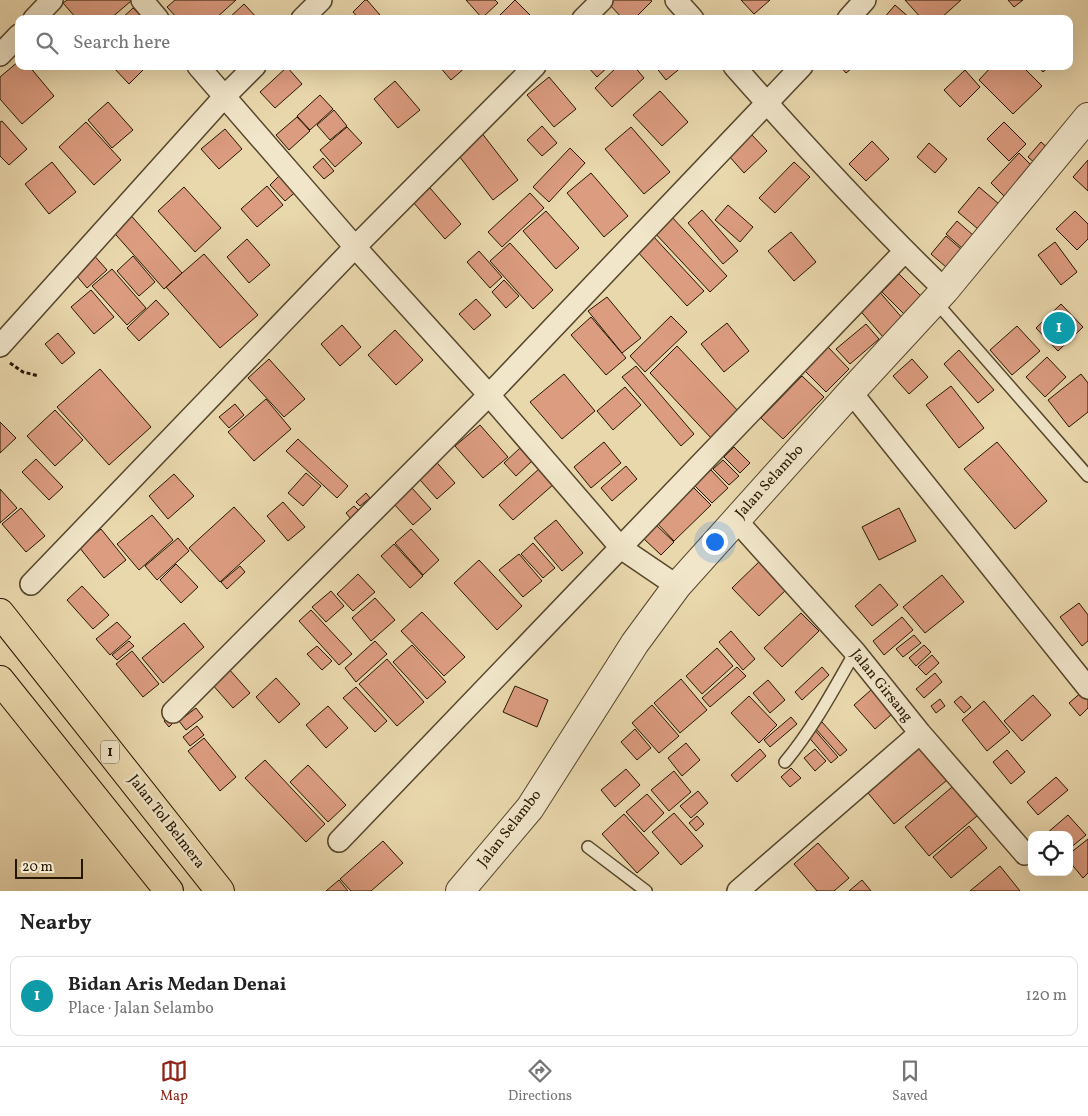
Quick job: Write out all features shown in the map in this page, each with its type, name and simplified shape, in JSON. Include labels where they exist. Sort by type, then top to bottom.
[{"type":"highway","name":"Jalan Tol Belmera","points":[[0,613],[220,891]]},
{"type":"highway","points":[[0,680],[169,891]]},
{"type":"street","points":[[38,15],[52,0]]},
{"type":"street","points":[[142,0],[155,15]]},
{"type":"street","points":[[306,15],[321,0]]},
{"type":"street","points":[[587,15],[602,0]]},
{"type":"street","points":[[676,0],[689,15]]},
{"type":"street","points":[[852,15],[865,0]]},
{"type":"street","points":[[0,55],[15,39]]},
{"type":"street","points":[[201,70],[355,246],[489,395],[621,548],[677,586]]},
{"type":"street","points":[[1,345],[224,97],[251,70]]},
{"type":"street","points":[[31,584],[355,246],[531,70]]},
{"type":"street","points":[[737,70],[905,251],[940,296]]},
{"type":"street","points":[[173,712],[489,395],[798,70]]},
{"type":"street","name":"Jalan Selambo","points":[[460,891],[530,808],[634,642],[677,586],[940,296],[1088,117]]},
{"type":"street","points":[[339,841],[905,251]]},
{"type":"street","points":[[851,392],[1088,688]]},
{"type":"street","name":"Jalan Girsang","points":[[736,520],[855,652],[920,733],[1025,854]]},
{"type":"street","points":[[738,891],[920,733]]},
{"type":"lane","points":[[940,296],[1088,476]]},
{"type":"lane","points":[[785,762],[796,749],[855,652]]},
{"type":"lane","points":[[588,847],[646,891]]},
{"type":"path","points":[[1,345],[8,362],[23,372],[39,376]]},
{"type":"building","points":[[67,0],[131,1],[115,15],[74,15],[63,3]]},
{"type":"building","points":[[175,0],[236,0],[219,15],[174,15],[167,7]]},
{"type":"building","points":[[367,0],[380,15],[356,15],[353,12]]},
{"type":"building","points":[[466,0],[495,0],[498,3],[485,15],[479,15]]},
{"type":"building","points":[[515,0],[530,15],[500,15]]},
{"type":"building","points":[[612,0],[652,1],[638,15],[619,15],[609,4]]},
{"type":"building","points":[[741,0],[770,0],[754,14]]},
{"type":"building","points":[[905,0],[961,0],[944,15],[918,15]]},
{"type":"building","points":[[1008,0],[1023,0],[1014,7]]},
{"type":"building","points":[[244,4],[254,15],[232,15]]},
{"type":"building","points":[[895,5],[906,15],[886,15]]},
{"type":"building","points":[[133,8],[140,15],[125,15]]},
{"type":"building","points":[[15,64],[15,70],[32,70],[54,96],[22,124],[0,99],[0,77]]},
{"type":"building","points":[[116,70],[143,70],[129,84]]},
{"type":"building","points":[[284,70],[290,70],[302,84],[275,108],[260,92]]},
{"type":"building","points":[[442,70],[462,70],[451,80]]},
{"type":"building","points":[[591,70],[605,70],[597,77]]},
{"type":"building","points":[[614,70],[637,70],[644,78],[612,107],[595,88]]},
{"type":"building","points":[[658,70],[678,70],[666,80]]},
{"type":"building","points":[[965,70],[980,87],[960,107],[944,90]]},
{"type":"building","points":[[988,70],[1026,70],[1042,86],[1013,114],[979,80]]},
{"type":"building","points":[[549,77],[576,109],[554,127],[527,95]]},
{"type":"building","points":[[395,81],[420,110],[398,128],[374,99]]},
{"type":"building","points":[[660,91],[688,122],[662,146],[633,115]]},
{"type":"building","points":[[320,95],[333,109],[310,130],[297,116]]},
{"type":"building","points":[[108,102],[133,130],[112,148],[88,120]]},
{"type":"building","points":[[334,110],[347,126],[330,140],[317,125]]},
{"type":"building","points":[[297,117],[310,131],[289,150],[276,135]]},
{"type":"building","points":[[2,121],[27,149],[9,165],[0,156],[0,122]]},
{"type":"building","points":[[86,122],[121,160],[94,185],[59,147]]},
{"type":"building","points":[[1004,122],[1026,144],[1009,161],[987,139]]},
{"type":"building","points":[[542,126],[557,143],[542,156],[527,140]]},
{"type":"building","points":[[347,127],[362,143],[335,167],[320,150]]},
{"type":"building","points":[[631,127],[670,172],[644,194],[605,149]]},
{"type":"building","points":[[225,129],[242,149],[219,169],[201,149]]},
{"type":"building","points":[[481,132],[518,180],[493,200],[456,152]]},
{"type":"building","points":[[752,135],[767,151],[744,173],[729,156]]},
{"type":"building","points":[[872,141],[889,159],[866,181],[849,164]]},
{"type":"building","points":[[1041,142],[1050,150],[1037,165],[1028,157]]},
{"type":"building","points":[[929,143],[947,159],[935,173],[917,157]]},
{"type":"building","points":[[570,148],[585,163],[549,202],[533,187]]},
{"type":"building","points":[[1019,153],[1033,167],[1005,197],[991,183]]},
{"type":"building","points":[[323,158],[334,171],[324,179],[313,167]]},
{"type":"building","points":[[1088,160],[1088,191],[1073,177]]},
{"type":"building","points":[[52,162],[76,192],[49,214],[25,184]]},
{"type":"building","points":[[794,162],[810,177],[775,213],[759,198]]},
{"type":"building","points":[[283,172],[299,189],[285,201],[270,185]]},
{"type":"building","points":[[591,173],[628,216],[604,237],[567,193]]},
{"type":"building","points":[[267,186],[283,205],[257,227],[241,209]]},
{"type":"building","points":[[184,187],[221,228],[195,252],[158,211]]},
{"type":"building","points":[[979,187],[999,204],[978,229],[958,212]]},
{"type":"building","points":[[430,188],[461,224],[445,239],[413,202]]},
{"type":"building","points":[[530,193],[544,208],[502,247],[488,232]]},
{"type":"building","points":[[728,205],[753,227],[740,242],[715,220]]},
{"type":"building","points":[[702,210],[738,251],[723,264],[688,223]]},
{"type":"building","points":[[127,211],[182,273],[164,289],[109,227]]},
{"type":"building","points":[[546,211],[579,248],[556,269],[523,231]]},
{"type":"building","points":[[1075,211],[1088,224],[1088,239],[1077,250],[1056,229]]},
{"type":"building","points":[[670,215],[727,276],[710,292],[653,231]]},
{"type":"building","points":[[957,221],[974,236],[962,248],[946,234]]},
{"type":"building","points":[[791,232],[816,262],[794,281],[768,251]]},
{"type":"building","points":[[652,235],[704,291],[687,306],[636,250]]},
{"type":"building","points":[[946,236],[961,249],[946,267],[931,254]]},
{"type":"building","points":[[247,239],[270,265],[249,283],[227,257]]},
{"type":"building","points":[[1055,242],[1077,272],[1061,285],[1038,255]]},
{"type":"building","points":[[510,243],[553,290],[533,309],[490,261]]},
{"type":"building","points":[[479,251],[502,277],[490,288],[467,262]]},
{"type":"building","points":[[91,252],[107,270],[87,288],[71,269]]},
{"type":"building","points":[[204,254],[258,315],[220,348],[166,287]]},
{"type":"building","points":[[133,256],[155,282],[139,296],[117,271]]},
{"type":"building","points":[[112,269],[146,308],[127,325],[92,286]]},
{"type":"building","points":[[899,274],[921,296],[904,314],[882,292]]},
{"type":"building","points":[[504,280],[519,296],[506,308],[492,292]]},
{"type":"building","points":[[877,289],[904,320],[883,337],[857,307]]},
{"type":"building","points":[[91,290],[114,317],[94,334],[71,307]]},
{"type":"building","points":[[607,297],[641,338],[622,353],[588,311]]},
{"type":"building","points":[[476,299],[491,315],[474,330],[459,314]]},
{"type":"building","points":[[156,300],[169,314],[139,341],[127,328]]},
{"type":"building","points":[[1061,304],[1083,327],[1058,351],[1036,328]]},
{"type":"building","points":[[671,316],[687,332],[645,372],[630,356]]},
{"type":"building","points":[[591,317],[626,358],[606,375],[571,335]]},
{"type":"building","points":[[727,323],[749,351],[724,372],[701,344]]},
{"type":"building","points":[[866,324],[879,339],[850,364],[836,349]]},
{"type":"building","points":[[342,325],[361,347],[340,366],[321,344]]},
{"type":"building","points":[[1017,326],[1040,351],[1012,375],[990,350]]},
{"type":"building","points":[[395,330],[423,360],[396,385],[368,355]]},
{"type":"building","points":[[58,333],[75,353],[62,364],[45,344]]},
{"type":"building","points":[[677,346],[740,413],[712,439],[650,373]]},
{"type":"building","points":[[827,346],[849,369],[826,392],[803,369]]},
{"type":"building","points":[[959,350],[994,390],[978,403],[944,364]]},
{"type":"building","points":[[1047,357],[1066,377],[1045,397],[1026,377]]},
{"type":"building","points":[[269,359],[305,399],[284,417],[248,378]]},
{"type":"building","points":[[912,359],[928,377],[909,394],[893,376]]},
{"type":"building","points":[[636,366],[694,434],[681,446],[622,377]]},
{"type":"building","points":[[100,369],[151,427],[109,465],[57,407]]},
{"type":"building","points":[[564,374],[595,411],[562,439],[530,402]]},
{"type":"building","points":[[1081,374],[1088,383],[1088,412],[1069,427],[1048,400]]},
{"type":"building","points":[[802,376],[824,397],[783,439],[761,418]]},
{"type":"building","points":[[951,386],[984,428],[959,448],[926,405]]},
{"type":"building","points":[[625,387],[641,405],[613,430],[597,411]]},
{"type":"building","points":[[266,399],[291,429],[254,461],[228,432]]},
{"type":"building","points":[[235,404],[244,415],[229,428],[219,417]]},
{"type":"building","points":[[55,410],[83,440],[55,466],[27,436]]},
{"type":"building","points":[[0,422],[16,438],[0,453]]},
{"type":"building","points":[[480,425],[508,457],[483,478],[455,446]]},
{"type":"building","points":[[298,439],[348,486],[337,498],[286,451]]},
{"type":"building","points":[[604,442],[621,463],[591,488],[574,467]]},
{"type":"building","points":[[997,442],[1047,501],[1015,529],[964,469]]},
{"type":"building","points":[[734,447],[750,463],[740,473],[724,457]]},
{"type":"building","points":[[520,448],[532,461],[516,476],[504,463]]},
{"type":"building","points":[[431,456],[455,483],[437,499],[413,472]]},
{"type":"building","points":[[36,459],[63,487],[49,500],[22,472]]},
{"type":"building","points":[[723,460],[739,476],[729,485],[713,469]]},
{"type":"building","points":[[626,466],[637,479],[612,501],[601,488]]},
{"type":"building","points":[[540,468],[554,484],[513,520],[499,505]]},
{"type":"building","points":[[711,470],[728,488],[712,503],[695,486]]},
{"type":"building","points":[[306,473],[321,486],[303,506],[288,493]]},
{"type":"building","points":[[174,474],[194,496],[168,519],[149,496]]},
{"type":"building","points":[[693,487],[711,505],[674,541],[657,523]]},
{"type":"building","points":[[412,488],[431,509],[413,525],[394,504]]},
{"type":"building","points":[[0,489],[17,508],[0,523]]},
{"type":"building","points":[[366,493],[370,498],[360,506],[356,502]]},
{"type":"building","points":[[283,502],[305,527],[288,541],[267,516]]},
{"type":"building","points":[[354,506],[359,511],[351,519],[346,513]]},
{"type":"building","points":[[234,507],[265,541],[220,582],[189,548]]},
{"type":"building","points":[[21,508],[45,536],[26,552],[2,524]]},
{"type":"building","points":[[899,508],[916,541],[879,560],[862,527]]},
{"type":"building","points":[[152,515],[173,540],[139,570],[117,544]]},
{"type":"building","points":[[556,520],[583,553],[562,571],[534,538]]},
{"type":"building","points":[[656,525],[674,542],[661,555],[643,538]]},
{"type":"building","points":[[101,529],[126,560],[104,578],[79,547]]},
{"type":"building","points":[[411,529],[439,560],[423,575],[395,543]]},
{"type":"building","points":[[178,538],[189,551],[157,580],[145,566]]},
{"type":"building","points":[[533,543],[555,568],[543,578],[521,554]]},
{"type":"building","points":[[394,544],[423,576],[410,588],[381,556]]},
{"type":"building","points":[[519,554],[542,581],[523,597],[499,570]]},
{"type":"building","points":[[762,559],[789,587],[759,616],[732,588]]},
{"type":"building","points":[[479,560],[522,606],[497,630],[454,583]]},
{"type":"building","points":[[176,564],[198,587],[181,603],[160,580]]},
{"type":"building","points":[[240,566],[245,572],[227,589],[221,582]]},
{"type":"building","points":[[358,574],[375,592],[353,611],[337,594]]},
{"type":"building","points":[[942,575],[964,602],[925,633],[903,607]]},
{"type":"building","points":[[880,584],[898,605],[872,626],[855,606]]},
{"type":"building","points":[[82,586],[109,615],[93,629],[67,600]]},
{"type":"building","points":[[331,591],[344,606],[326,622],[312,607]]},
{"type":"building","points":[[375,598],[395,620],[371,641],[352,618]]},
{"type":"building","points":[[1079,603],[1088,615],[1088,641],[1082,646],[1060,617]]},
{"type":"building","points":[[311,610],[352,654],[339,665],[299,621]]},
{"type":"building","points":[[422,612],[465,657],[444,676],[401,631]]},
{"type":"building","points":[[801,613],[819,631],[782,667],[764,648]]},
{"type":"building","points":[[902,617],[913,630],[884,655],[873,641]]},
{"type":"building","points":[[117,622],[131,637],[110,655],[96,639]]},
{"type":"building","points":[[184,623],[204,647],[163,683],[142,658]]},
{"type":"building","points":[[731,631],[755,659],[743,670],[719,642]]},
{"type":"building","points":[[914,635],[921,643],[903,657],[896,649]]},
{"type":"building","points":[[129,641],[134,646],[117,660],[112,655]]},
{"type":"building","points":[[375,641],[387,654],[356,682],[345,668]]},
{"type":"building","points":[[412,645],[446,682],[427,699],[393,662]]},
{"type":"building","points":[[924,645],[931,652],[916,666],[909,658]]},
{"type":"building","points":[[317,646],[332,661],[322,670],[307,654]]},
{"type":"building","points":[[717,648],[733,666],[702,694],[686,676]]},
{"type":"building","points":[[132,651],[159,684],[143,697],[116,664]]},
{"type":"building","points":[[932,655],[939,663],[926,675],[918,667]]},
{"type":"building","points":[[387,659],[424,702],[397,726],[359,684]]},
{"type":"building","points":[[737,667],[746,676],[710,707],[702,698]]},
{"type":"building","points":[[822,667],[829,675],[802,700],[795,692]]},
{"type":"building","points":[[228,668],[250,693],[233,708],[211,683]]},
{"type":"building","points":[[935,673],[942,682],[924,698],[916,689]]},
{"type":"building","points":[[276,678],[300,704],[279,723],[256,697]]},
{"type":"building","points":[[681,679],[707,710],[680,733],[654,703]]},
{"type":"building","points":[[768,680],[785,700],[770,713],[753,693]]},
{"type":"building","points":[[515,686],[548,700],[537,727],[503,712]]},
{"type":"building","points":[[356,687],[387,721],[375,732],[343,698]]},
{"type":"building","points":[[871,690],[892,714],[875,729],[854,705]]},
{"type":"building","points":[[1083,691],[1088,696],[1088,708],[1080,716],[1069,703]]},
{"type":"building","points":[[1033,695],[1051,715],[1022,741],[1004,721]]},
{"type":"building","points":[[749,696],[777,725],[759,743],[731,713]]},
{"type":"building","points":[[961,696],[971,707],[964,713],[954,702]]},
{"type":"building","points":[[940,699],[945,706],[936,713],[931,706]]},
{"type":"building","points":[[984,701],[1010,732],[987,751],[962,720]]},
{"type":"building","points":[[652,705],[679,736],[659,753],[632,723]]},
{"type":"building","points":[[328,706],[348,728],[326,748],[306,725]]},
{"type":"building","points":[[196,708],[203,717],[186,730],[179,721]]},
{"type":"building","points":[[173,713],[178,718],[169,727],[164,721]]},
{"type":"building","points":[[791,717],[797,724],[770,747],[764,740]]},
{"type":"building","points":[[822,722],[847,750],[840,756],[815,728]]},
{"type":"building","points":[[197,726],[204,735],[190,746],[183,737]]},
{"type":"building","points":[[813,728],[838,757],[831,763],[806,734]]},
{"type":"building","points":[[635,729],[651,748],[637,760],[621,742]]},
{"type":"building","points":[[204,738],[236,777],[220,791],[188,751]]},
{"type":"building","points":[[920,739],[952,776],[894,824],[863,787]]},
{"type":"building","points":[[686,743],[700,760],[682,776],[668,758]]},
{"type":"building","points":[[760,749],[766,756],[737,782],[731,775]]},
{"type":"building","points":[[815,749],[826,761],[815,771],[804,758]]},
{"type":"building","points":[[1007,750],[1025,772],[1011,784],[993,762]]},
{"type":"building","points":[[265,760],[325,824],[306,842],[245,778]]},
{"type":"building","points":[[308,765],[346,805],[328,822],[290,782]]},
{"type":"building","points":[[791,768],[801,778],[790,787],[781,777]]},
{"type":"building","points":[[626,769],[640,785],[615,807],[601,790]]},
{"type":"building","points":[[674,771],[691,792],[669,811],[651,790]]},
{"type":"building","points":[[1056,777],[1068,790],[1038,815],[1027,802]]},
{"type":"building","points":[[958,782],[983,811],[929,856],[905,827]]},
{"type":"building","points":[[698,791],[708,803],[691,818],[680,806]]},
{"type":"building","points":[[647,794],[664,813],[644,832],[626,812]]},
{"type":"building","points":[[674,813],[703,846],[681,865],[652,832]]},
{"type":"building","points":[[624,814],[659,853],[637,873],[602,834]]},
{"type":"building","points":[[1068,815],[1086,835],[1073,846],[1073,831],[1049,831]]},
{"type":"building","points":[[697,816],[704,824],[696,831],[689,823]]},
{"type":"building","points":[[969,826],[987,848],[951,878],[933,857]]},
{"type":"building","points":[[1088,839],[1088,873],[1083,878],[1073,866],[1073,851]]},
{"type":"building","points":[[383,841],[403,863],[371,891],[351,891],[340,879]]},
{"type":"building","points":[[818,843],[849,878],[834,891],[817,891],[794,864]]},
{"type":"building","points":[[1000,866],[1020,891],[970,891]]},
{"type":"building","points":[[339,880],[348,891],[326,891]]},
{"type":"building","points":[[862,880],[871,891],[849,891]]},
{"type":"place","name":"Bidan Aris Medan Denai","points":[[1059,328]]}]
